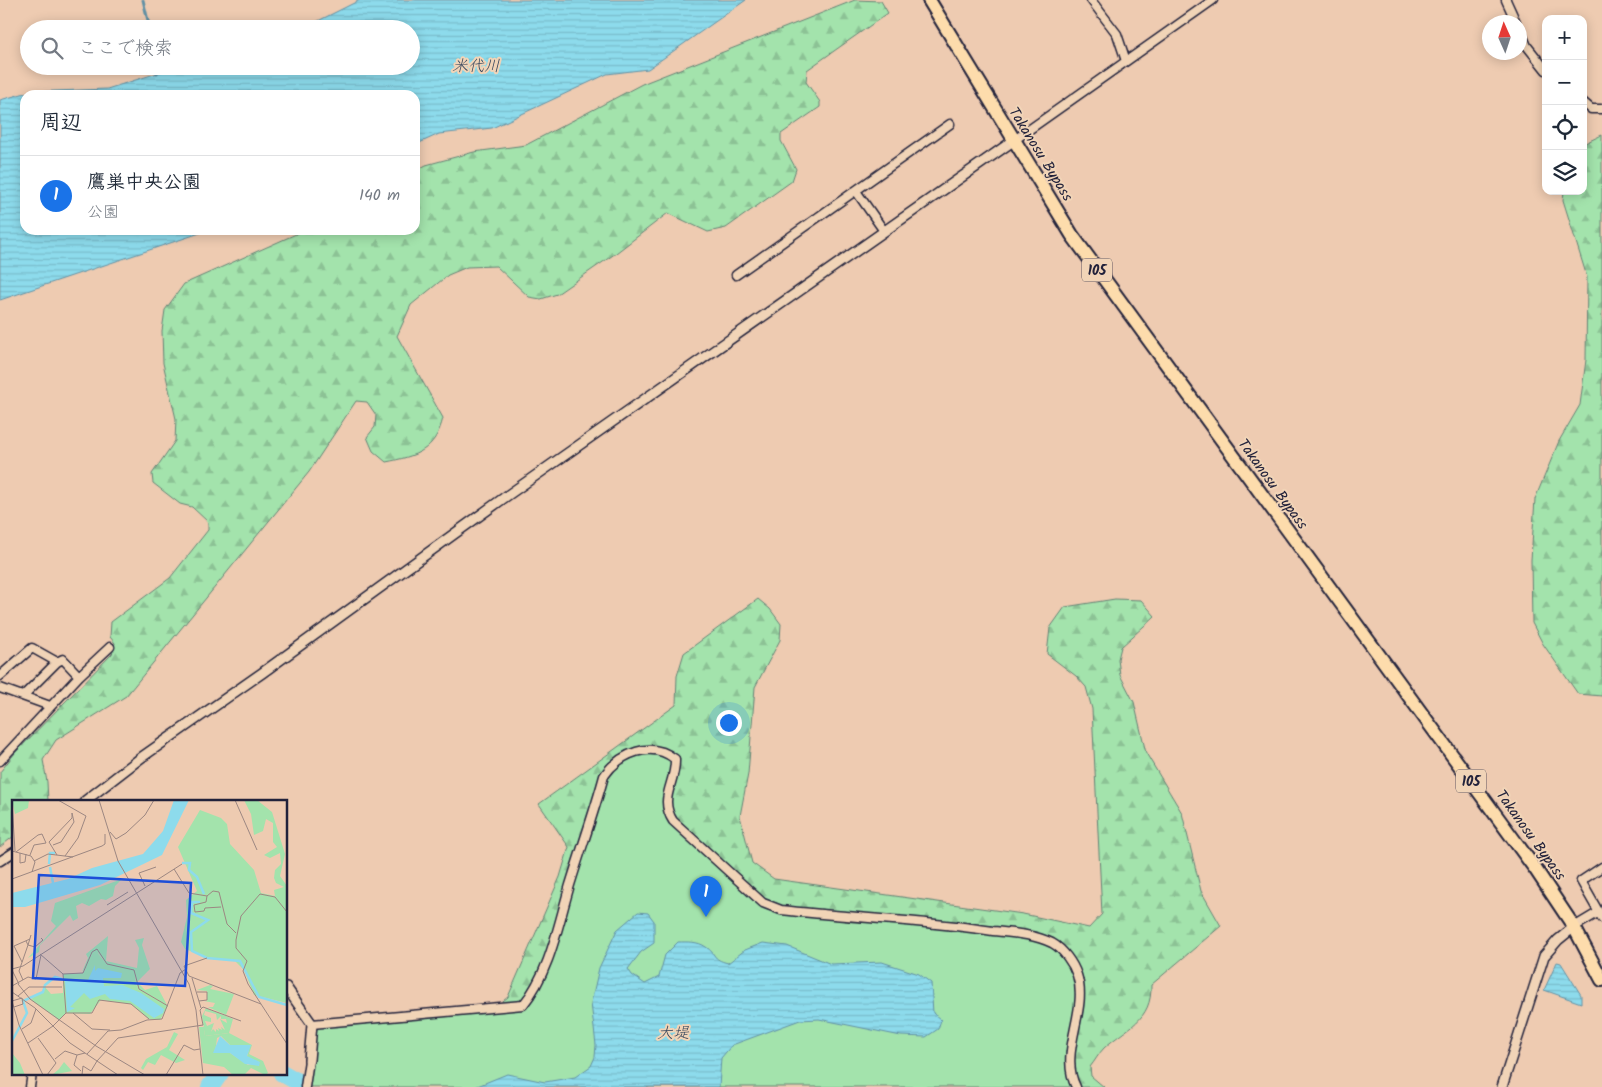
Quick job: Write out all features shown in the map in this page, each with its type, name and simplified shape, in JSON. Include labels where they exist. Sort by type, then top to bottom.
[{"type":"highway","name":"Takanosu Bypass","points":[[929,0],[1013,141],[1072,235],[1536,870],[1574,927],[1602,980]]},
{"type":"street","points":[[1091,0],[1117,34],[1126,61]]},
{"type":"street","points":[[86,800],[142,757],[508,496],[1213,0]]},
{"type":"street","points":[[1506,0],[1513,15]]},
{"type":"street","points":[[1527,46],[1542,65]]},
{"type":"street","points":[[1586,105],[1591,109],[1602,110]]},
{"type":"street","points":[[736,275],[950,124]]},
{"type":"street","points":[[856,191],[884,231]]},
{"type":"street","points":[[0,761],[50,706],[110,647]]},
{"type":"street","points":[[0,676],[32,648],[57,662]]},
{"type":"street","points":[[23,696],[57,662],[64,659],[79,676]]},
{"type":"street","points":[[0,688],[50,706]]},
{"type":"street","points":[[312,1024],[523,1005],[538,981],[553,942],[604,776],[612,764],[633,753],[652,748],[667,753],[675,759],[676,774],[668,789],[666,810],[673,821],[764,902],[781,910],[974,928],[1037,937],[1054,943],[1072,961],[1078,976],[1079,1005],[1071,1048],[1071,1064],[1076,1087]]},
{"type":"street","points":[[0,861],[12,853]]},
{"type":"street","points":[[1502,1087],[1544,956],[1558,940],[1574,927],[1600,915],[1581,881],[1602,866]]},
{"type":"street","points":[[288,990],[312,1024],[305,1087]]},
{"type":"street","points":[[30,1087],[32,1074]]},
{"type":"green space","points":[[855,0],[881,1],[888,13],[807,70],[806,82],[820,102],[820,107],[781,134],[781,141],[796,169],[792,181],[726,228],[708,232],[668,213],[616,253],[557,294],[541,299],[529,297],[496,266],[467,267],[448,275],[411,305],[397,336],[443,418],[435,438],[423,450],[415,454],[386,462],[373,451],[367,437],[375,427],[376,415],[367,402],[356,401],[309,472],[126,696],[56,740],[43,760],[48,800],[12,800],[12,838],[0,847],[0,772],[15,753],[112,654],[115,643],[110,637],[111,622],[170,578],[208,530],[208,522],[192,507],[180,504],[153,483],[152,474],[175,441],[176,419],[163,363],[162,331],[165,310],[184,284],[294,235],[420,235],[420,168],[474,152],[526,145],[642,84]]},
{"type":"green space","points":[[1602,135],[1602,696],[1578,694],[1543,644],[1532,623],[1531,560],[1535,499],[1559,441],[1580,405],[1586,360],[1587,277],[1563,200],[1564,195],[1587,195],[1587,142]]},
{"type":"green space","points":[[758,599],[770,609],[781,624],[780,640],[755,687],[748,774],[740,816],[752,863],[774,879],[1023,914],[1089,928],[1102,914],[1092,709],[1086,687],[1076,676],[1047,654],[1050,628],[1065,607],[1115,599],[1141,600],[1155,616],[1121,647],[1118,659],[1120,675],[1134,702],[1146,753],[1182,813],[1201,891],[1221,926],[1151,985],[1150,997],[1143,1015],[1100,1052],[1090,1067],[1091,1076],[1104,1087],[1076,1087],[553,942],[523,1005],[494,1008],[508,997],[560,877],[569,847],[539,804],[676,705],[677,676],[684,653]]},
{"type":"green space","points":[[652,748],[675,759],[666,810],[763,903],[781,910],[941,924],[1054,943],[1072,961],[1079,1005],[1071,1049],[1076,1087],[305,1087],[312,1024],[523,1005],[542,975],[600,792],[612,764]]},
{"type":"water","name":"米代川","points":[[360,0],[746,0],[648,69],[607,74],[492,128],[439,134],[420,143],[420,90],[81,90],[107,89],[151,75],[420,75],[420,20],[320,20]]},
{"type":"water","name":"米代川","points":[[20,94],[20,235],[194,235],[0,300],[0,100]]},
{"type":"water","name":"大堤","points":[[638,912],[648,913],[654,921],[654,943],[641,952],[628,969],[632,975],[645,984],[659,977],[665,955],[678,942],[692,942],[703,945],[716,958],[728,963],[745,950],[763,943],[787,946],[831,964],[882,962],[919,974],[931,983],[933,1013],[941,1020],[938,1029],[926,1037],[901,1036],[819,1019],[800,1020],[732,1045],[721,1058],[719,1087],[475,1087],[507,1074],[545,1082],[575,1077],[591,1066],[595,1057],[596,1045],[591,1003],[599,968],[617,930]]},
{"type":"water","points":[[1557,962],[1561,963],[1581,995],[1581,1003],[1544,990]]},
{"type":"waterway","points":[[143,0],[148,20]]},
{"type":"waterway","points":[[210,1087],[219,1074]]},
{"type":"waterway","points":[[284,1074],[300,1083]]},
{"type":"place","name":"鷹巣中央公園","points":[[706,917]]}]
